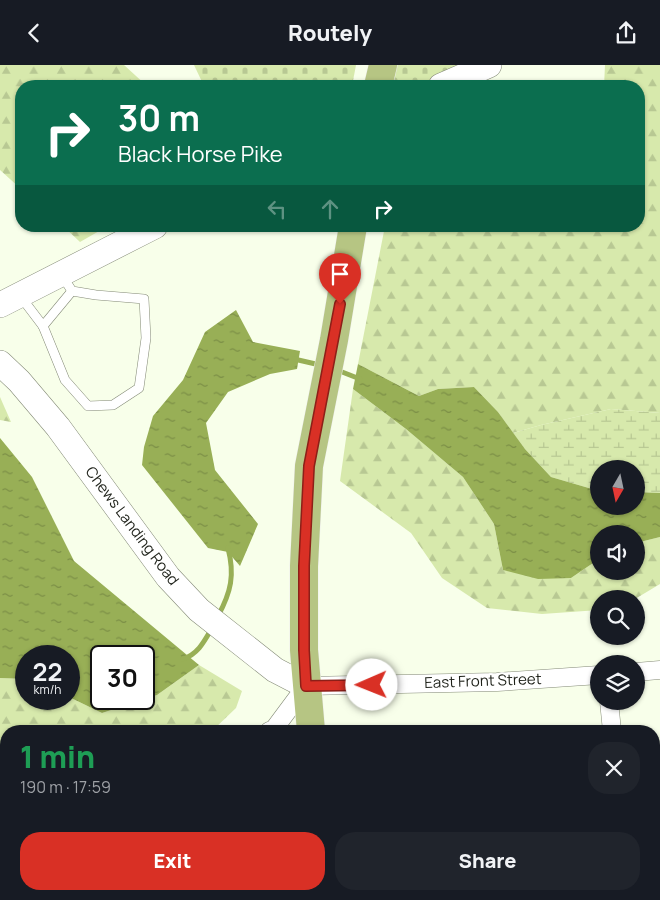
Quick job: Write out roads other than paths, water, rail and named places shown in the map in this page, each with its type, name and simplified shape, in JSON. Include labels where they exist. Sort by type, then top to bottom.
[{"type":"main road","points":[[379,80],[383,65]]},
{"type":"main road","points":[[454,80],[489,65]]},
{"type":"main road","points":[[10,300],[67,282],[146,232]]},
{"type":"main road","points":[[310,725],[304,650],[304,575],[309,466],[334,341],[352,232]]},
{"type":"main road","name":"Chews Landing Road","points":[[0,363],[58,427],[168,577],[199,610],[275,670],[306,686]]},
{"type":"street","points":[[645,671],[660,670]]},
{"type":"street","name":"East Front Street","points":[[306,686],[498,682],[590,676]]},
{"type":"street","points":[[277,725],[306,686]]},
{"type":"street","points":[[610,710],[611,725]]},
{"type":"lane","points":[[10,300],[43,326],[65,380],[88,406],[113,405],[139,388],[146,338],[144,299],[96,295],[67,282],[43,326]]},
{"type":"water","points":[[236,310],[253,342],[300,351],[297,369],[270,374],[228,392],[206,423],[215,470],[258,524],[240,566],[228,552],[208,548],[142,465],[144,447],[153,416],[183,380],[205,332]]},
{"type":"water","points":[[358,364],[419,396],[438,389],[474,387],[498,412],[525,449],[551,477],[590,488],[590,515],[645,515],[645,492],[660,493],[660,537],[645,541],[645,525],[590,525],[590,565],[571,578],[538,579],[503,570],[494,524],[463,477],[406,429],[353,389]]},
{"type":"water","points":[[0,438],[32,477],[74,561],[199,665],[155,696],[155,645],[90,645],[90,707],[80,702],[80,645],[15,645],[15,679],[0,678]]},
{"type":"water","points":[[96,710],[111,710],[102,713]]},
{"type":"waterway","points":[[294,359],[320,365]]},
{"type":"waterway","points":[[337,370],[360,379]]},
{"type":"waterway","points":[[218,616],[231,583],[228,548]]},
{"type":"waterway","points":[[183,659],[197,651],[212,628]]}]
